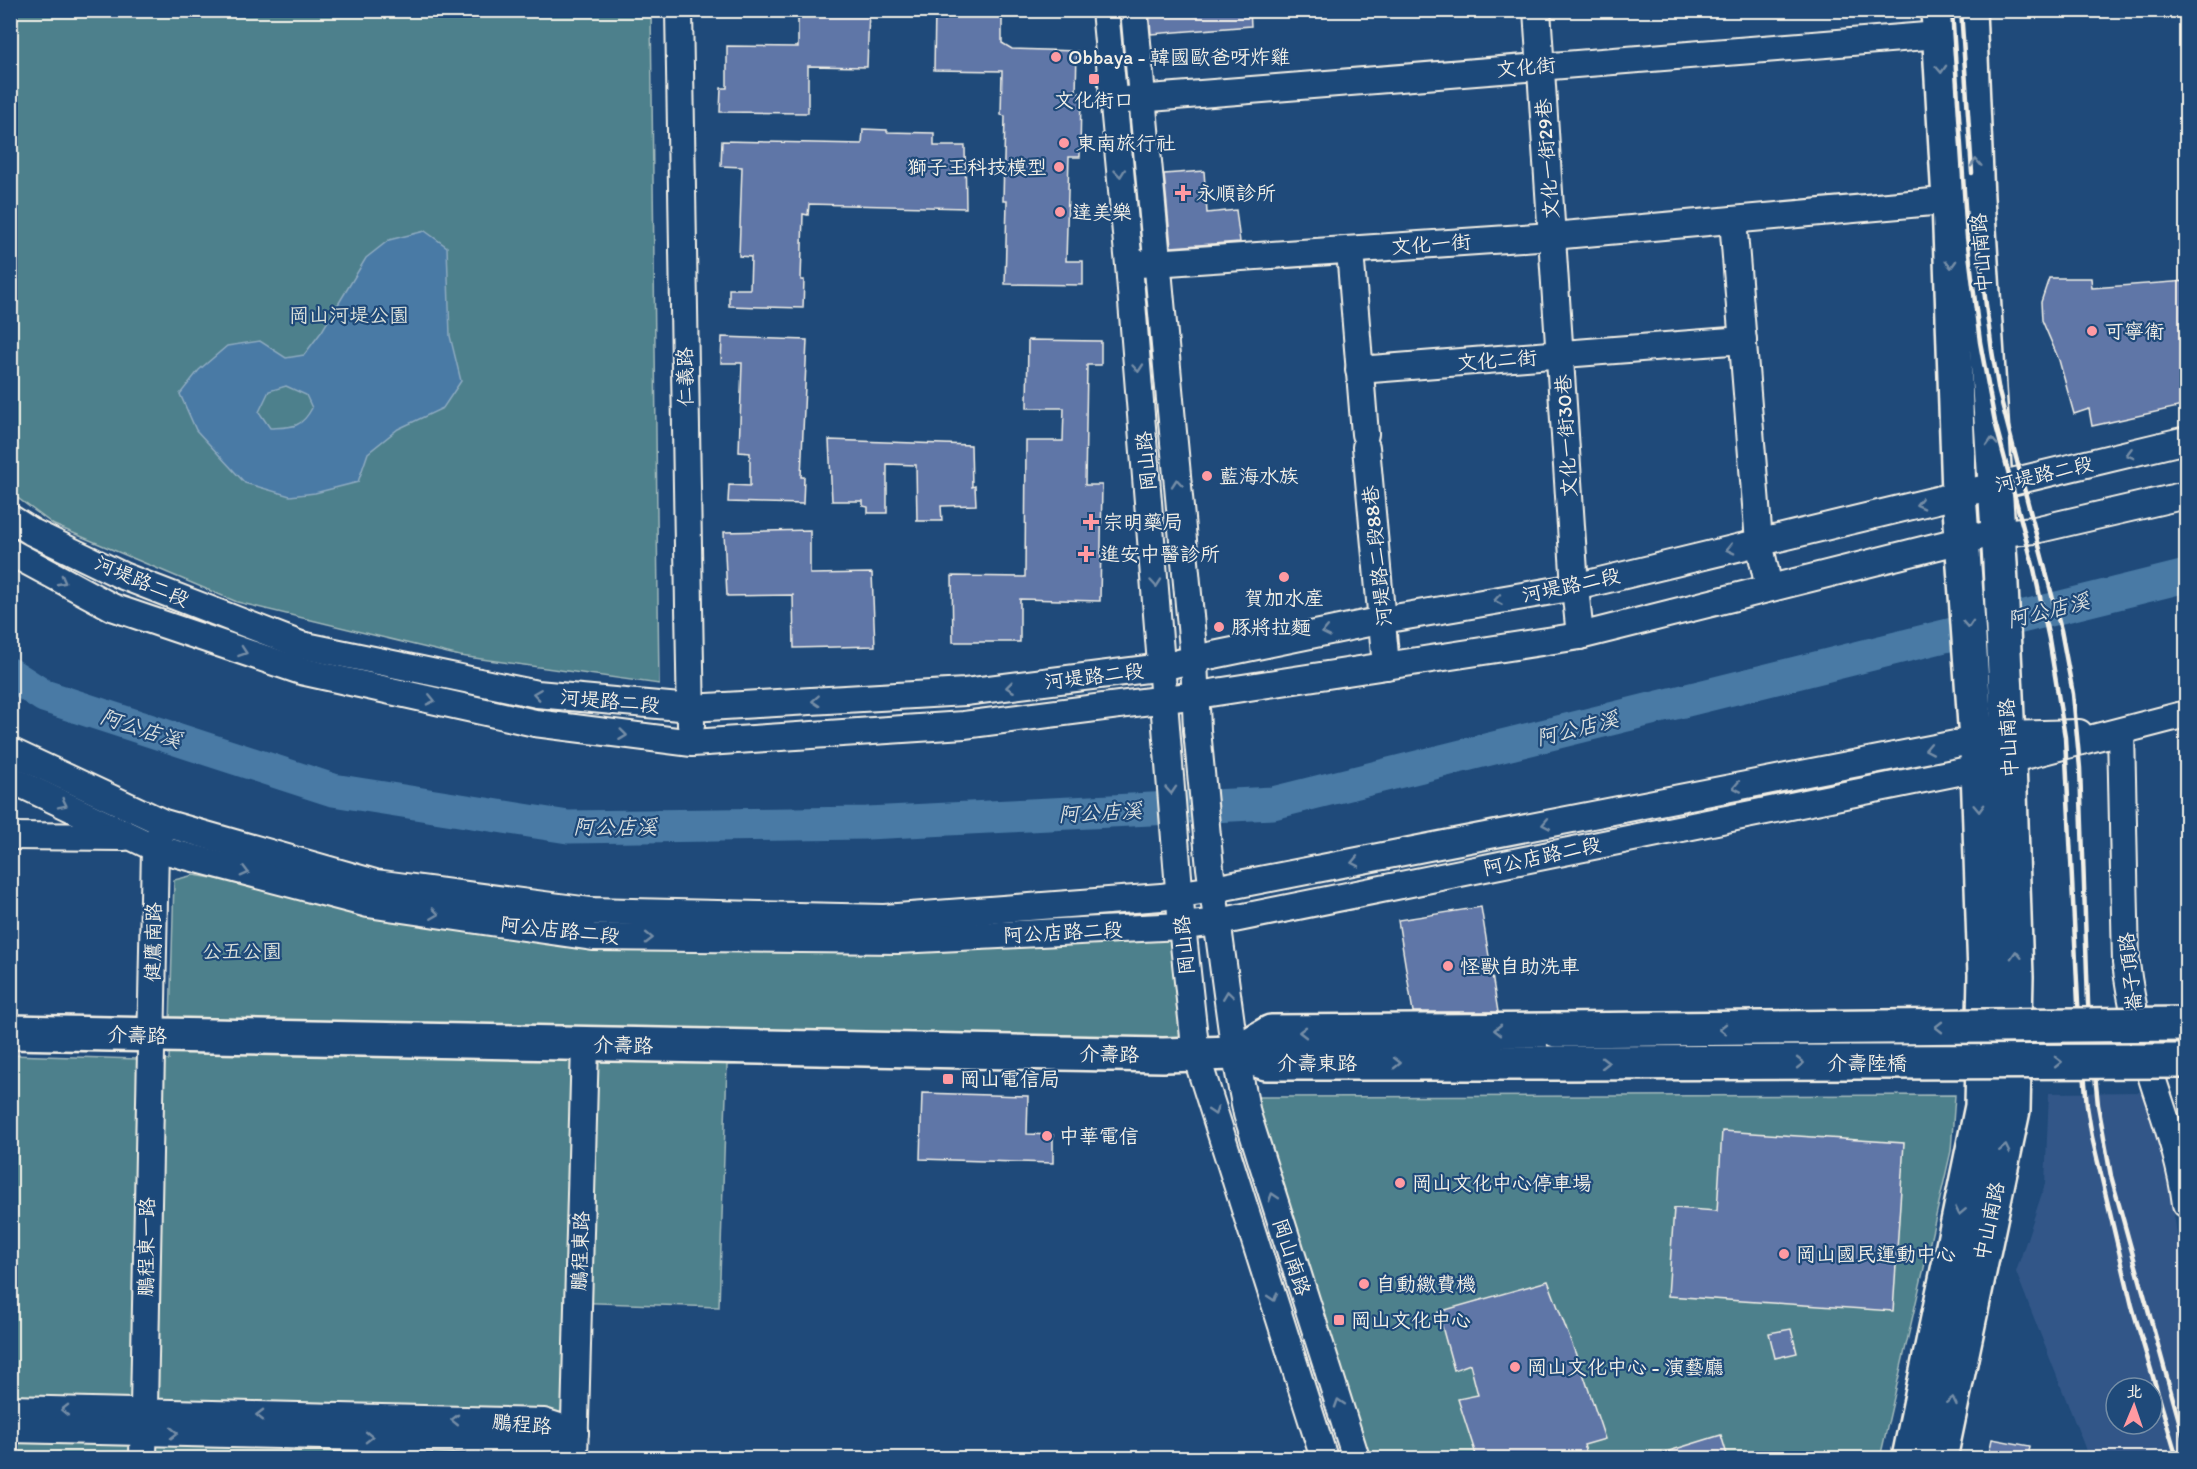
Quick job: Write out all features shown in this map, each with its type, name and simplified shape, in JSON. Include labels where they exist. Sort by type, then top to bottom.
[{"type":"main road","name":"中山南路","points":[[1940,1458],[2013,1110],[2016,977],[1992,743],[1963,553],[1959,495],[1963,199],[1969,10]]},
{"type":"main road","name":"中山南路","points":[[1909,1458],[1982,1106],[1984,975],[1999,548],[1995,486],[1963,199],[1939,23]]},
{"type":"main road","name":"介壽陸橋","points":[[1556,1030],[2187,1024]]},
{"type":"main road","name":"介壽東路","points":[[1235,1053],[1271,1032],[1556,1030]]},
{"type":"main road","name":"介壽路","points":[[10,1032],[1196,1055],[1235,1053]]},
{"type":"main road","name":"介壽東路","points":[[1235,1053],[1266,1063],[1547,1063]]},
{"type":"main road","name":"介壽陸橋","points":[[1547,1063],[2187,1061]]},
{"type":"street","name":"仁義路","points":[[679,10],[692,743]]},
{"type":"street","name":"岡山路","points":[[1106,10],[1112,100],[1129,265],[1163,667],[1182,926],[1196,1055]]},
{"type":"street","name":"岡山路","points":[[1134,10],[1194,659],[1197,730],[1212,879],[1235,1053]]},
{"type":"street","name":"文化一街29巷","points":[[1537,10],[1552,236]]},
{"type":"street","name":"文化街","points":[[1112,100],[1540,66],[1939,23]]},
{"type":"street","name":"文化一街","points":[[1129,265],[1552,236],[1963,199]]},
{"type":"street","points":[[1733,220],[1760,542],[1769,588]]},
{"type":"street","name":"文化一街30巷","points":[[1552,236],[1580,636]]},
{"type":"street","name":"河堤路二段88巷","points":[[1350,251],[1386,666]]},
{"type":"street","name":"文化二街","points":[[1359,370],[1743,340]]},
{"type":"street","name":"河堤路二段","points":[[10,518],[32,532],[123,576],[301,645],[537,694],[691,708],[965,692],[1163,667],[1383,620],[1575,587],[2187,440]]},
{"type":"street","name":"河堤路二段","points":[[10,552],[112,607],[301,672],[535,723],[692,743],[964,725],[1197,695],[1580,636],[1769,588],[1999,548],[2035,531],[2187,495]]},
{"type":"street","name":"阿公店路二段","points":[[10,751],[164,823],[375,883],[590,911],[884,918],[1212,879],[1992,743],[2121,732],[2187,714]]},
{"type":"street","name":"崙子頂路","points":[[2121,732],[2126,963],[2129,992],[2154,1083],[2179,1158],[2187,1204]]},
{"type":"street","name":"阿公店路二段","points":[[10,779],[144,843],[368,904],[593,937],[898,940],[1182,926],[1219,922],[1992,743]]},
{"type":"street","name":"健鷹南路","points":[[150,1036],[144,843],[164,823]]},
{"type":"street","points":[[10,836],[144,843]]},
{"type":"street","name":"鵬程東一路","points":[[143,1458],[150,1036]]},
{"type":"street","name":"鵬程東路","points":[[574,1458],[585,1044]]},
{"type":"street","name":"岡山南路","points":[[1235,1053],[1247,1114],[1356,1458]]},
{"type":"street","name":"岡山南路","points":[[1196,1055],[1324,1458]]},
{"type":"street","name":"鵬程路","points":[[10,1409],[143,1422]]},
{"type":"street","name":"鵬程路","points":[[10,1429],[143,1422],[544,1422],[575,1432]]},
{"type":"shaded area","points":[[425,231],[447,247],[450,336],[461,381],[443,408],[398,429],[368,453],[358,482],[315,493],[290,496],[245,483],[196,430],[180,394],[199,370],[227,346],[260,341],[286,358],[304,355],[322,331],[366,258],[389,240]],"holes":[[[286,386],[306,395],[312,408],[304,420],[295,426],[270,428],[259,412],[269,391]]]},
{"type":"shaded area","points":[[2145,1092],[2161,1133],[2186,1291],[2186,1458],[2089,1458],[2016,1272],[2045,1184],[2049,1093]]},
{"type":"green space","name":"岡山河堤公園","points":[[10,11],[651,11],[659,684],[460,656],[237,602],[54,525],[11,493]]},
{"type":"green space","name":"公五公園","points":[[194,875],[368,904],[593,937],[1182,926],[1196,1055],[727,1065],[719,1307],[568,1302],[565,1458],[11,1458],[11,1055],[169,1060],[174,880]]},
{"type":"green space","points":[[1955,1095],[1951,1151],[1880,1458],[1357,1458],[1244,1097]]},
{"type":"building","points":[[798,10],[869,10],[867,67],[808,66],[808,113],[720,112],[721,88],[727,88],[727,46],[798,47]]},
{"type":"building","points":[[935,10],[1002,10],[1002,43],[1012,49],[1077,51],[1076,93],[1081,93],[1080,157],[1069,157],[1066,261],[1083,261],[1083,285],[1005,284],[1007,201],[1003,201],[1005,116],[1001,115],[1002,71],[934,70]]},
{"type":"building","points":[[1149,10],[1250,10],[1251,26],[1151,34]]},
{"type":"building","points":[[863,129],[934,133],[934,146],[965,146],[966,208],[809,204],[808,215],[803,214],[801,280],[804,280],[803,308],[729,306],[729,289],[750,289],[751,257],[739,256],[742,167],[721,166],[722,141],[862,144]]},
{"type":"building","points":[[1204,171],[1207,213],[1236,210],[1240,242],[1171,247],[1164,174]]},
{"type":"building","points":[[2049,278],[2091,278],[2092,288],[2187,281],[2187,405],[2092,426],[2089,409],[2074,414],[2059,360],[2042,320],[2041,302]]},
{"type":"building","points":[[722,337],[807,340],[801,477],[804,477],[803,504],[728,502],[729,485],[750,486],[750,453],[739,452],[742,363],[721,363]]},
{"type":"building","points":[[1028,340],[1101,341],[1101,365],[1087,365],[1085,485],[1102,485],[1100,601],[1020,599],[1020,642],[953,642],[952,576],[1025,577],[1026,441],[1063,441],[1064,408],[1027,408]]},
{"type":"building","points":[[829,440],[971,445],[972,487],[975,486],[976,505],[941,506],[942,521],[917,521],[916,465],[887,464],[887,513],[868,513],[868,507],[863,506],[863,501],[832,501]]},
{"type":"building","points":[[810,530],[810,574],[872,573],[875,646],[794,648],[793,595],[727,596],[724,532]]},
{"type":"building","name":"怪獸自助洗車","points":[[1481,907],[1498,1012],[1413,1012],[1398,920]]},
{"type":"building","points":[[922,1093],[1028,1096],[1027,1134],[1053,1135],[1053,1163],[920,1159]]},
{"type":"building","name":"岡山國民運動中心","points":[[1722,1131],[1904,1143],[1893,1311],[1668,1296],[1674,1208],[1717,1211]]},
{"type":"building","name":"岡山文化中心 - 演藝廳","points":[[1548,1281],[1605,1439],[1584,1445],[1588,1458],[1477,1458],[1458,1399],[1478,1395],[1470,1364],[1454,1370],[1438,1312]]},
{"type":"building","points":[[1791,1329],[1797,1353],[1775,1358],[1769,1333]]},
{"type":"building","points":[[1721,1435],[1728,1458],[1657,1458],[1656,1455]]},
{"type":"building","points":[[1992,1439],[2030,1446],[2028,1458],[1988,1458]]},
{"type":"waterway","name":"阿公店溪","points":[[10,674],[44,696],[333,790],[568,827],[867,823],[1273,803],[2186,576]]},
{"type":"railway","points":[[1952,10],[1967,237],[1980,342],[1995,422],[2034,569],[2049,639],[2065,737],[2078,1003],[2087,1106],[2092,1137],[2132,1306],[2177,1458]]},
{"type":"railway","points":[[1961,10],[1972,173]]},
{"type":"railway","points":[[1975,221],[1999,392],[2061,630],[2073,694],[2080,768],[2088,1003],[2098,1105],[2111,1176],[2186,1446]]},
{"type":"place","name":"Obbaya - 韓國歐爸呀炸雞","points":[[1056,57]]},
{"type":"place","name":"文化街口","points":[[1094,79]]},
{"type":"place","name":"東南旅行社","points":[[1064,143]]},
{"type":"place","name":"獅子王科技模型","points":[[1059,167]]},
{"type":"place","name":"永順診所","points":[[1183,193]]},
{"type":"place","name":"達美樂","points":[[1060,212]]},
{"type":"place","name":"可寧衛","points":[[2092,331]]},
{"type":"place","name":"藍海水族","points":[[1207,476]]},
{"type":"place","name":"宗明藥局","points":[[1091,522]]},
{"type":"place","name":"進安中醫診所","points":[[1086,554]]},
{"type":"place","name":"賀加水產","points":[[1284,577]]},
{"type":"place","name":"豚將拉麵","points":[[1219,627]]},
{"type":"place","name":"怪獸自助洗車","points":[[1448,966]]},
{"type":"place","name":"岡山電信局","points":[[948,1079]]},
{"type":"place","name":"中華電信","points":[[1047,1136]]},
{"type":"place","name":"岡山文化中心停車場","points":[[1400,1183]]},
{"type":"place","name":"岡山國民運動中心","points":[[1784,1254]]},
{"type":"place","name":"自動繳費機","points":[[1364,1284]]},
{"type":"place","name":"岡山文化中心","points":[[1339,1320]]},
{"type":"place","name":"岡山文化中心 - 演藝廳","points":[[1515,1367]]}]
